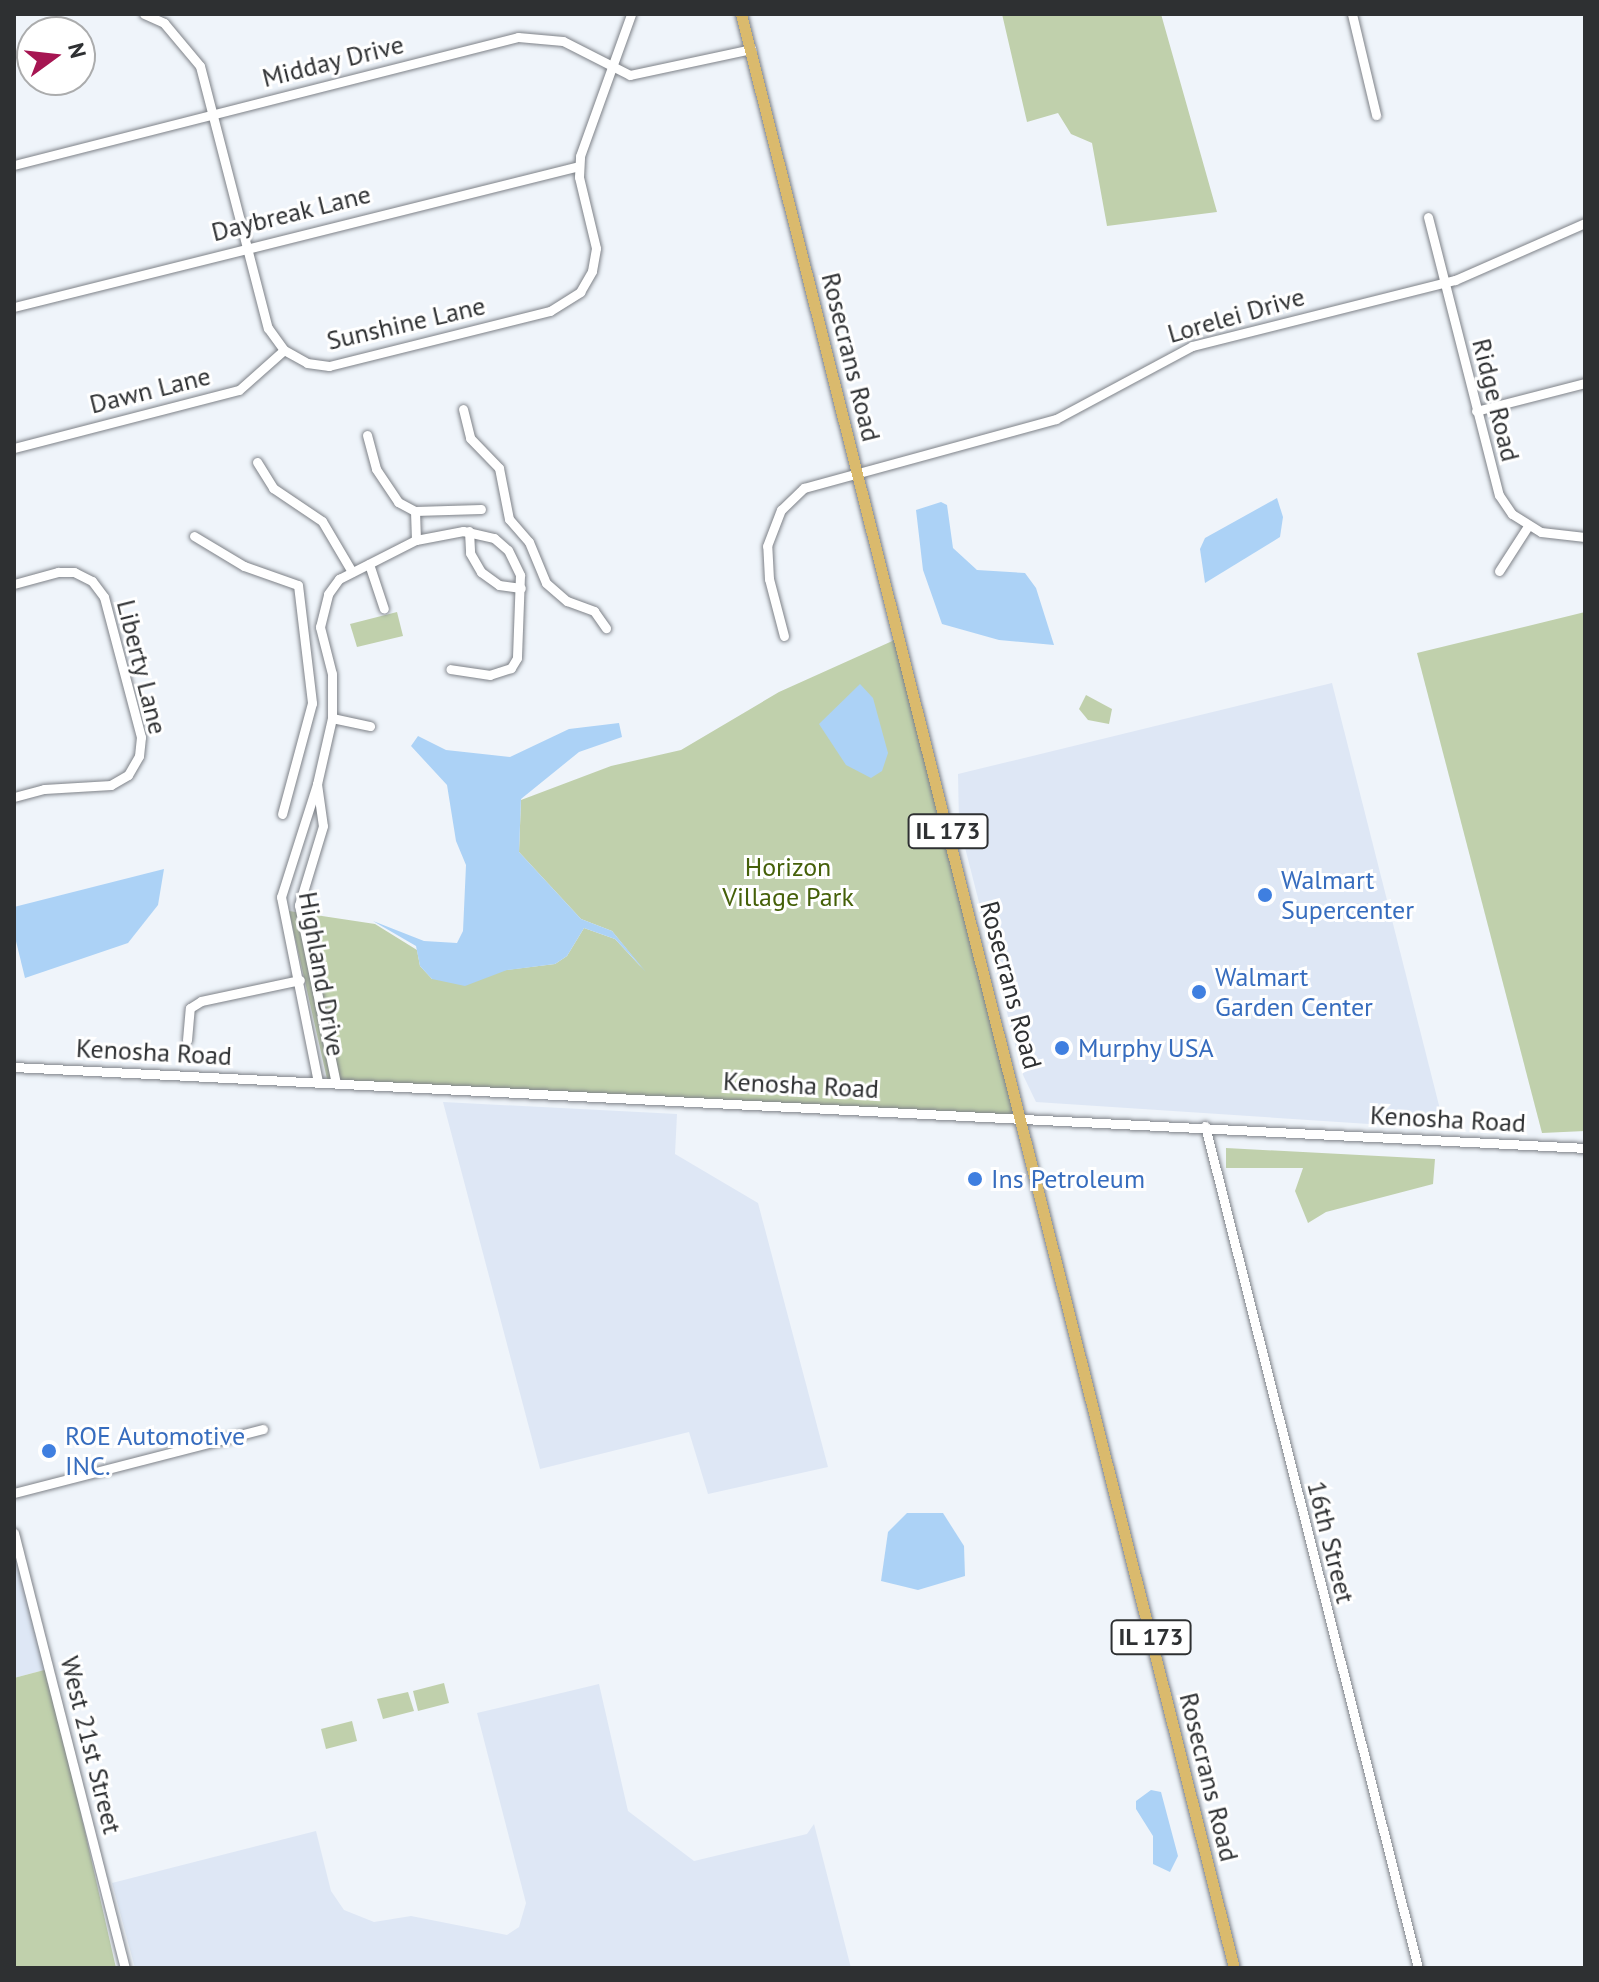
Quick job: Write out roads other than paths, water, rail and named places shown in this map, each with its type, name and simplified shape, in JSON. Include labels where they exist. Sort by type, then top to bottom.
[{"type":"main road","name":"Rosecrans Road","points":[[741,14],[1023,1119],[1234,1968]]},
{"type":"street","points":[[144,14],[167,18],[200,66],[268,328],[284,350]]},
{"type":"street","name":"Sunshine Lane","points":[[284,350],[319,366],[343,365],[561,307],[580,292],[595,261],[579,166],[631,14]]},
{"type":"street","points":[[1352,14],[1376,115]]},
{"type":"street","name":"Midday Drive","points":[[14,165],[518,37],[563,41],[612,69],[646,74],[751,49]]},
{"type":"street","name":"Daybreak Lane","points":[[14,307],[579,166]]},
{"type":"street","name":"Ridge Road","points":[[1428,217],[1499,495],[1528,526],[1560,538],[1585,537]]},
{"type":"street","name":"Lorelei Drive","points":[[784,636],[767,568],[774,522],[804,488],[1056,419],[1192,346],[1444,283],[1585,223]]},
{"type":"street","name":"Dawn Lane","points":[[14,448],[239,390],[284,350]]},
{"type":"street","points":[[1476,411],[1585,383]]},
{"type":"street","points":[[463,409],[470,438],[499,468],[509,519],[525,538],[546,583],[567,601],[594,611],[606,628]]},
{"type":"street","points":[[367,435],[384,484],[398,502],[415,511],[481,509]]},
{"type":"street","points":[[257,462],[273,488],[322,521],[352,572]]},
{"type":"street","points":[[415,511],[416,540]]},
{"type":"street","points":[[1499,571],[1528,526]]},
{"type":"street","points":[[450,669],[490,675],[511,668],[517,658],[521,588],[517,562],[494,538],[469,531],[470,553],[481,572],[499,585],[521,588]]},
{"type":"street","name":"Highland Drive","points":[[318,1082],[281,897],[317,784],[332,718],[328,655],[321,611],[339,579],[416,540],[469,531]]},
{"type":"street","points":[[194,536],[244,566],[298,585],[312,703],[282,814]]},
{"type":"street","points":[[508,550],[525,538]]},
{"type":"street","points":[[369,564],[384,609]]},
{"type":"street","name":"Liberty Lane","points":[[14,584],[58,572],[74,572],[92,581],[104,597],[141,737],[139,756],[128,775],[111,785],[44,789],[14,797]]},
{"type":"street","points":[[307,660],[328,655]]},
{"type":"street","points":[[332,718],[370,726]]},
{"type":"street","name":"Highland Drive","points":[[317,784],[323,826],[299,905],[336,1083]]},
{"type":"street","points":[[187,1040],[190,1008],[201,1001],[300,980]]},
{"type":"street","name":"Kenosha Road","points":[[14,1067],[1205,1126],[1585,1148]]},
{"type":"street","name":"16th Street","points":[[1205,1126],[1418,1968]]},
{"type":"street","points":[[14,1493],[263,1429]]},
{"type":"street","name":"West 21st Street","points":[[14,1533],[125,1968]]},
{"type":"water","points":[[1277,498],[1283,517],[1280,537],[1205,583],[1200,549],[1205,538]]},
{"type":"water","points":[[941,502],[947,505],[953,548],[977,570],[1025,573],[1036,588],[1054,645],[999,640],[942,624],[923,570],[916,510]]},
{"type":"water","points":[[860,684],[873,698],[888,753],[882,771],[871,778],[846,765],[819,724]]},
{"type":"water","points":[[619,723],[622,737],[579,752],[521,799],[519,852],[581,919],[612,931],[646,972],[615,939],[584,928],[567,956],[555,964],[507,970],[465,986],[432,979],[420,966],[416,946],[373,921],[424,941],[457,943],[463,931],[466,865],[456,841],[447,785],[411,746],[418,736],[446,750],[510,757],[569,729]]},
{"type":"water","points":[[164,869],[158,905],[128,943],[25,978],[14,933],[14,907]]},
{"type":"water","points":[[907,1513],[943,1513],[964,1546],[965,1576],[918,1590],[881,1581],[888,1532]]},
{"type":"water","points":[[1151,1790],[1161,1792],[1178,1856],[1170,1872],[1153,1864],[1153,1836],[1136,1809],[1136,1801]]},
{"type":"place","name":"Walmart Supercenter","points":[[1265,895]]},
{"type":"place","name":"Walmart Garden Center","points":[[1199,992]]},
{"type":"place","name":"Murphy USA","points":[[1062,1048]]},
{"type":"place","name":"Ins Petroleum","points":[[975,1179]]},
{"type":"place","name":"ROE Automotive INC.","points":[[49,1451]]},
{"type":"park label","name":"Horizon Village Park","points":[[788,882]]}]
